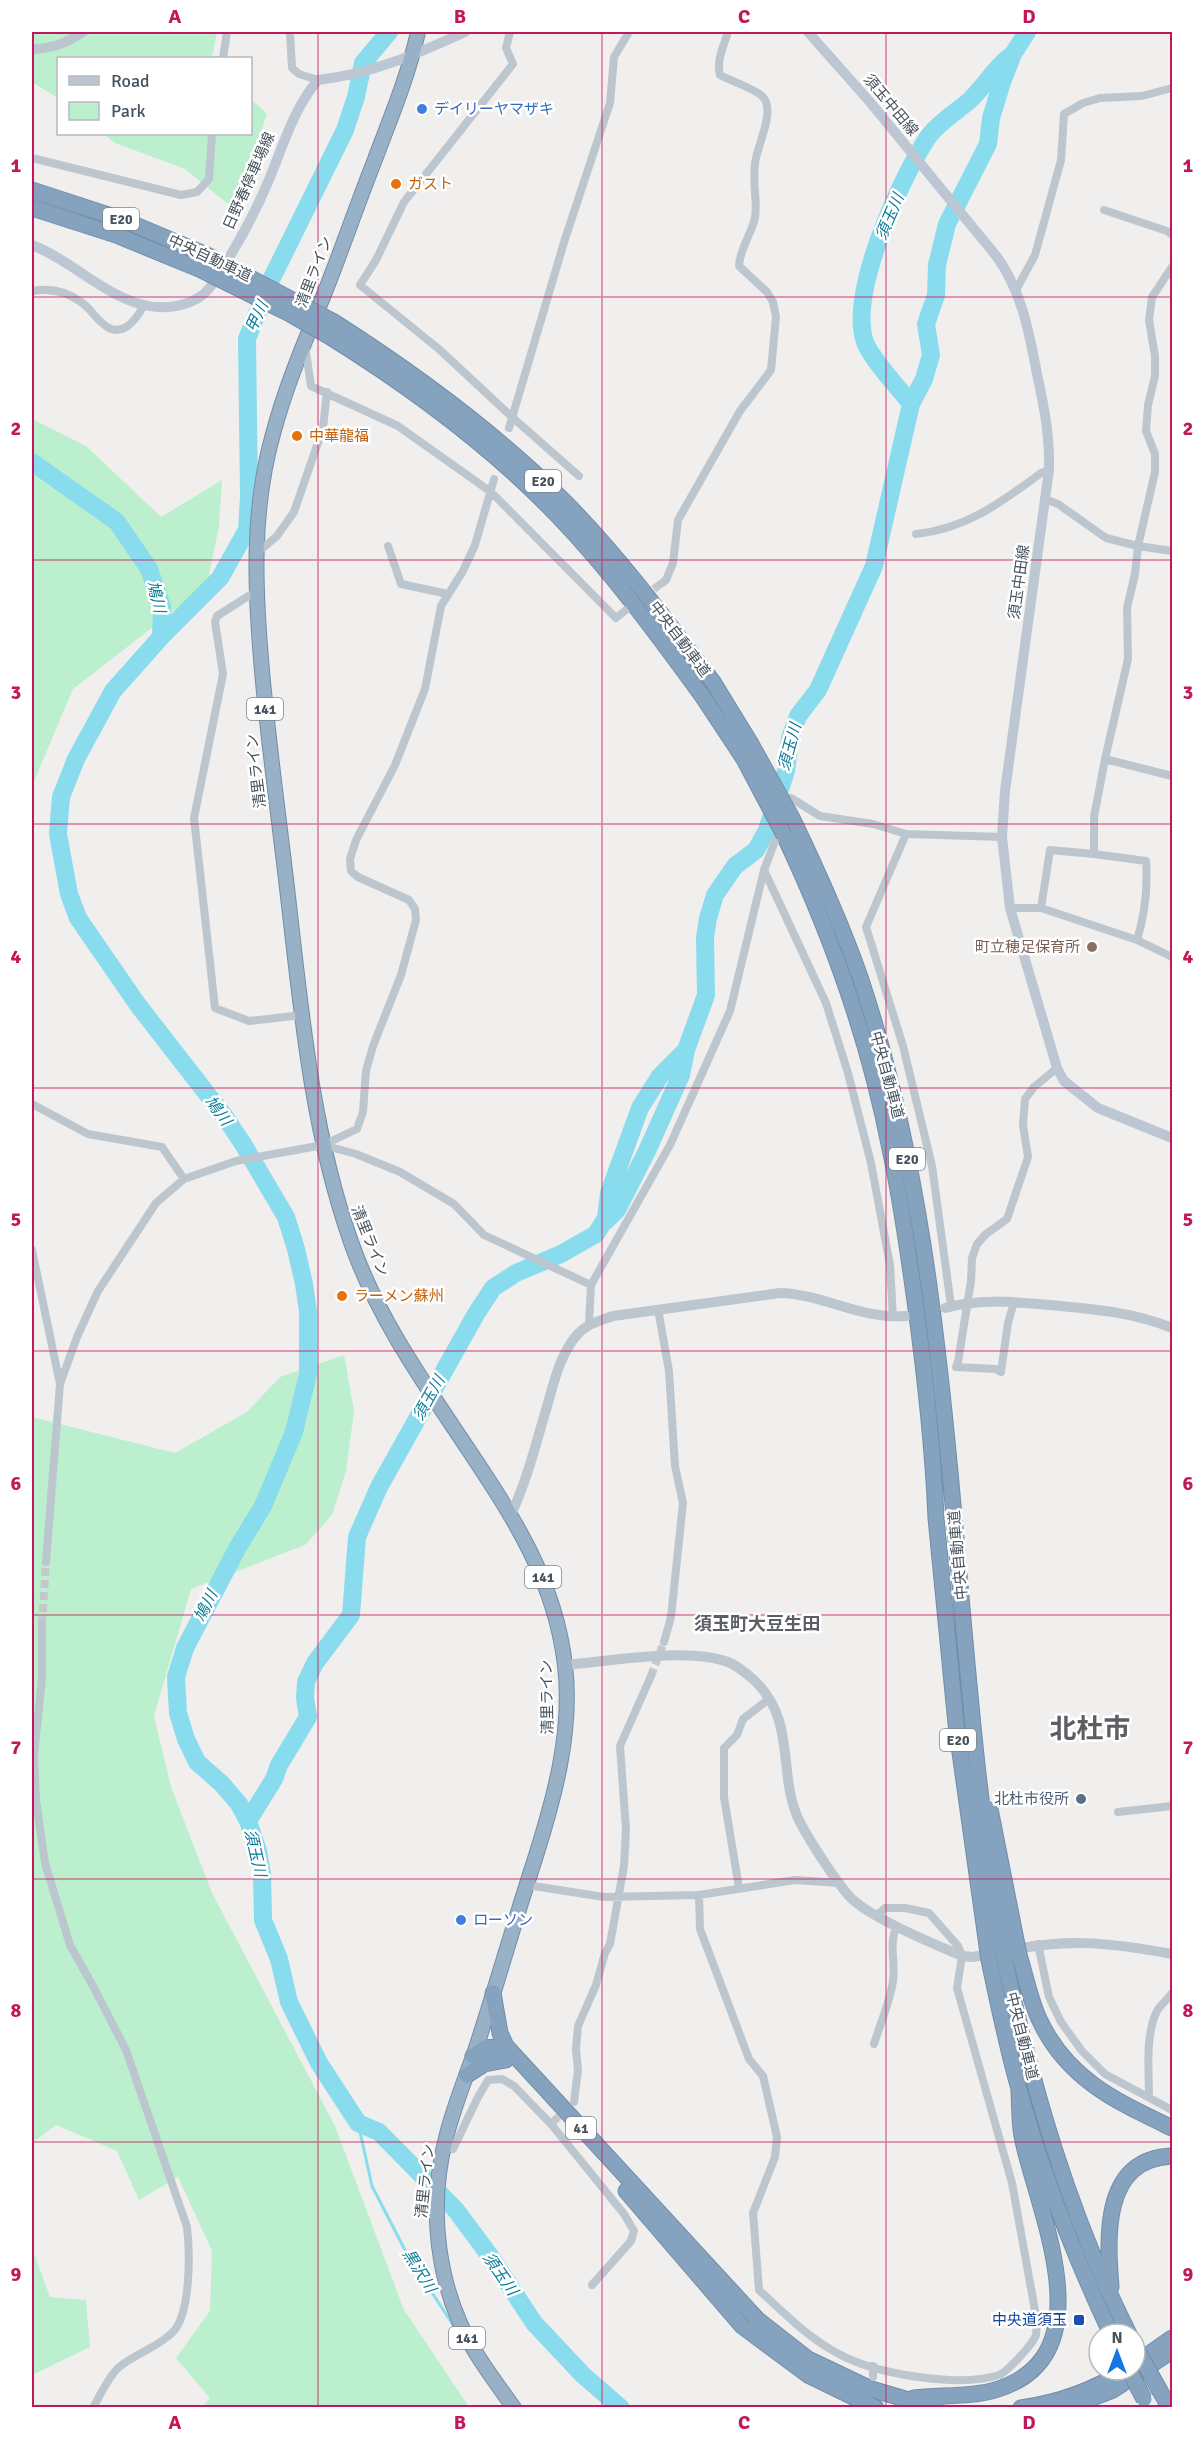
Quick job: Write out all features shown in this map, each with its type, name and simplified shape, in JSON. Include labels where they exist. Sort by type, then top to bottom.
[{"type":"highway","name":"清里ライン","points":[[418,32],[398,103],[290,376],[271,438],[261,490],[255,592],[265,706],[302,1015],[323,1145],[337,1201],[357,1258],[382,1312],[426,1387],[500,1497],[536,1559],[551,1600],[565,1665],[566,1713],[557,1783],[486,2017],[466,2075],[437,2201],[441,2259],[460,2322],[489,2373],[514,2408]]},
{"type":"highway","name":"中央自動車道","points":[[32,190],[121,219],[203,262],[245,290],[330,328],[437,391],[483,428],[566,503],[614,555],[658,608],[712,682],[751,744],[792,818],[836,916],[859,976],[905,1143],[935,1331],[972,1724],[991,1885],[1004,1958],[1019,2091],[1052,2192],[1078,2261],[1106,2322]]},
{"type":"highway","name":"中央自動車道","points":[[32,208],[203,262]]},
{"type":"highway","name":"中央自動車道","points":[[330,328],[370,362],[484,448],[555,513],[602,564],[645,617],[703,697],[744,759],[784,835],[822,921],[868,1056],[890,1147],[906,1235],[934,1452],[936,1518],[956,1724],[1004,1958],[1021,2034],[1049,2134],[1067,2188],[1123,2322]]},
{"type":"highway","points":[[1004,1958],[1039,2021],[1062,2056],[1093,2086],[1109,2097],[1173,2128]]},
{"type":"highway","name":"41","points":[[493,1993],[503,2050]]},
{"type":"highway","name":"41","points":[[486,2017],[503,2050],[607,2169],[687,2254]]},
{"type":"highway","points":[[473,2056],[485,2048],[503,2050]]},
{"type":"highway","points":[[466,2075],[503,2050]]},
{"type":"highway","points":[[902,2399],[945,2394],[974,2394],[995,2390],[1014,2382],[1030,2372],[1041,2359],[1056,2330],[1058,2300],[1053,2253],[1022,2139],[1019,2091]]},
{"type":"highway","points":[[1113,2302],[1108,2227],[1116,2198],[1130,2175],[1142,2166],[1157,2158],[1173,2156]]},
{"type":"highway","points":[[687,2254],[759,2320],[808,2360],[871,2389],[936,2408]]},
{"type":"highway","points":[[687,2254],[742,2326],[808,2375],[876,2408]]},
{"type":"highway","points":[[1147,2356],[1173,2338]]},
{"type":"highway","points":[[1066,2408],[1113,2390],[1173,2351]]},
{"type":"highway","points":[[1147,2368],[1170,2408]]},
{"type":"highway","points":[[1021,2408],[1086,2391],[1105,2382]]},
{"type":"highway","points":[[1134,2382],[1147,2403]]},
{"type":"main road","points":[[318,80],[391,64],[465,32]]},
{"type":"main road","name":"須玉中田線","points":[[808,32],[997,257],[1016,290],[1027,321],[1050,444],[1049,470],[1005,791],[1002,837],[1010,908],[1057,1068],[1064,1081],[1098,1108],[1173,1138]]},
{"type":"main road","name":"日野春停車場線","points":[[32,245],[65,261],[124,299],[144,305],[158,308],[175,306],[204,293],[224,268],[243,234],[268,182],[297,112],[318,80]]},
{"type":"street","points":[[32,49],[48,49],[70,41],[83,32]]},
{"type":"street","points":[[223,57],[226,32]]},
{"type":"street","points":[[290,32],[292,68],[299,74],[318,80]]},
{"type":"street","points":[[510,32],[506,48],[513,64],[404,202],[376,260],[360,285],[440,350],[579,476]]},
{"type":"street","points":[[509,428],[565,239],[610,103],[614,57],[629,32]]},
{"type":"street","points":[[662,582],[666,580],[673,563],[678,520],[740,411],[771,369],[773,354],[776,317],[773,302],[767,292],[739,266],[739,254],[755,217],[753,183],[755,160],[767,118],[767,105],[762,96],[720,75],[718,69],[728,32]]},
{"type":"street","points":[[1016,290],[1035,255],[1041,234],[1061,160],[1064,114],[1083,103],[1100,98],[1142,96],[1173,88]]},
{"type":"street","points":[[32,158],[181,195],[197,192],[209,179],[212,135]]},
{"type":"street","points":[[1104,210],[1173,235]]},
{"type":"street","points":[[1094,854],[1094,817],[1128,659],[1127,608],[1156,461],[1146,431],[1148,405],[1155,376],[1155,356],[1149,320],[1152,297],[1173,267]]},
{"type":"street","points":[[32,291],[47,289],[66,294],[83,302],[104,325],[118,330],[126,328],[136,320],[144,305]]},
{"type":"street","points":[[304,342],[311,386],[398,426],[491,492],[616,618],[626,610]]},
{"type":"street","points":[[256,555],[277,536],[294,512],[322,428],[327,393]]},
{"type":"street","points":[[916,534],[938,531],[997,506],[1041,473],[1049,470]]},
{"type":"street","points":[[46,1562],[60,1384],[77,1336],[98,1292],[156,1203],[184,1179],[236,1161],[323,1145],[357,1129],[363,1112],[366,1071],[373,1046],[401,975],[416,920],[415,909],[409,900],[358,877],[351,871],[350,859],[356,840],[395,765],[425,689],[441,606],[463,571],[475,545],[494,480]]},
{"type":"street","points":[[1045,499],[1088,524],[1106,538],[1173,551]]},
{"type":"street","points":[[388,546],[401,584],[448,594]]},
{"type":"street","points":[[255,592],[217,616],[215,622],[223,674],[194,818],[215,1008],[249,1020],[302,1015]]},
{"type":"street","points":[[1105,759],[1173,777]]},
{"type":"street","points":[[589,1324],[591,1285],[670,1145],[730,1011],[764,870],[791,798],[820,816],[873,824],[906,834],[1002,837]]},
{"type":"street","points":[[906,834],[866,927],[903,1046],[932,1166],[948,1307],[967,1302],[997,1300],[1108,1310],[1155,1321],[1173,1329]]},
{"type":"street","points":[[1041,908],[1050,850],[1146,861],[1148,885],[1137,940]]},
{"type":"street","points":[[764,870],[826,1003],[848,1073],[875,1185],[890,1265],[893,1317]]},
{"type":"street","points":[[1010,908],[1041,908],[1137,940],[1173,957]]},
{"type":"street","points":[[1014,1302],[1008,1323],[1001,1372],[956,1367],[976,1244],[1007,1219],[1028,1157],[1023,1125],[1025,1099],[1034,1087],[1057,1068]]},
{"type":"street","points":[[32,1104],[88,1134],[162,1147],[184,1179]]},
{"type":"street","points":[[323,1145],[356,1154],[400,1172],[454,1204],[484,1235],[591,1285]]},
{"type":"street","points":[[32,1250],[60,1384]]},
{"type":"street","points":[[511,1515],[526,1483],[558,1370],[567,1349],[577,1334],[589,1324],[613,1316],[780,1293],[799,1293],[867,1313],[893,1317],[906,1316]]},
{"type":"street","points":[[658,1309],[669,1371],[675,1466],[683,1503],[672,1617],[664,1642]]},
{"type":"street","points":[[42,1624],[42,1679],[34,1755],[36,1800],[45,1863],[70,1945],[126,2050],[187,2227],[190,2251],[182,2314],[175,2330],[118,2369],[93,2408]]},
{"type":"street","points":[[565,1665],[698,1655],[730,1663],[744,1671],[760,1685],[777,1711],[783,1729],[792,1797],[798,1816],[849,1897],[897,1926],[962,1956],[972,1957],[1038,1944],[1089,1942],[1173,1954]]},
{"type":"street","points":[[574,2102],[578,2070],[576,2049],[578,2026],[596,1985],[605,1953],[610,1944],[624,1866],[626,1830],[620,1746],[651,1676]]},
{"type":"street","points":[[739,1888],[724,1797],[724,1748],[737,1735],[743,1719],[769,1699]]},
{"type":"street","points":[[1118,1812],[1173,1806]]},
{"type":"street","points":[[526,1884],[568,1893],[618,1897],[699,1895],[795,1880],[840,1883]]},
{"type":"street","points":[[699,1895],[700,1929],[749,2059],[763,2076],[777,2137],[775,2157],[753,2213],[759,2290],[815,2340],[840,2355],[873,2366],[937,2381],[1000,2374],[1017,2359],[1036,2335],[1036,2316],[1012,2183],[957,1988],[962,1956],[958,1946],[929,1913],[905,1908],[885,1908],[877,1915]]},
{"type":"street","points":[[874,2044],[894,1980],[892,1946],[893,1933],[897,1926]]},
{"type":"street","points":[[1038,1944],[1049,1997],[1061,2022],[1082,2051],[1105,2074],[1173,2110]]},
{"type":"street","points":[[1149,2097],[1152,2027],[1156,2013],[1173,1993]]},
{"type":"street","points":[[449,2144],[488,2080],[495,2078],[514,2086],[552,2123],[624,2214],[634,2231],[632,2241],[592,2285]]},
{"type":"street","points":[[873,2366],[873,2377]]},
{"type":"green space","points":[[32,32],[217,32],[212,57],[57,57],[57,97],[32,82]]},
{"type":"green space","points":[[252,100],[267,114],[234,209],[185,169],[115,143],[105,135],[252,135]]},
{"type":"green space","points":[[32,419],[86,446],[161,517],[222,480],[219,526],[207,585],[73,689],[32,786]]},
{"type":"green space","points":[[344,1355],[354,1411],[346,1471],[332,1515],[305,1545],[191,1589],[154,1716],[171,1787],[212,1893],[335,2126],[404,2310],[469,2407],[202,2407],[210,2398],[176,2358],[210,2311],[212,2251],[178,2177],[139,2200],[117,2151],[56,2125],[32,2143],[32,1417],[175,1453],[247,1412],[280,1377]]},
{"type":"green space","points":[[32,2248],[50,2297],[86,2300],[90,2347],[32,2375]]},
{"type":"waterway","name":"鳩川","points":[[389,32],[363,63],[356,97],[345,130],[267,288],[247,339],[249,496],[247,530],[220,578],[161,637],[113,691],[76,759],[61,797],[58,834],[69,894],[78,918],[138,1005],[225,1117],[286,1217],[296,1249],[308,1311],[308,1374],[294,1432],[263,1506],[238,1547],[185,1648],[176,1677],[178,1713],[186,1739],[197,1762],[222,1784],[239,1804],[248,1821],[258,1851],[262,1874],[263,1920],[279,1959],[289,2002],[319,2063],[358,2123],[379,2132],[455,2209],[490,2256],[534,2323],[583,2375],[621,2408]]},
{"type":"waterway","name":"須玉川","points":[[248,1821],[308,1717],[305,1698],[306,1682],[315,1663],[351,1615],[357,1537],[379,1487],[476,1314],[493,1288],[516,1273],[561,1254],[596,1234],[606,1218],[609,1193],[640,1108],[660,1076],[686,1050],[706,995],[705,938],[715,895],[735,866],[756,850],[767,830],[786,771],[790,738],[798,716],[818,690],[874,566],[911,404],[924,379],[931,355],[926,324],[936,295],[937,265],[947,224],[988,144],[991,118],[1002,82],[1013,54],[1027,32]]},
{"type":"waterway","name":"須玉川","points":[[911,404],[879,365],[865,342],[862,321],[870,266],[904,179],[928,137],[942,122],[969,101],[1009,57]]},
{"type":"waterway","name":"鳩川","points":[[32,462],[117,522],[149,569],[162,607],[161,637]]},
{"type":"waterway","name":"須玉川","points":[[606,1221],[617,1210],[647,1151],[681,1075],[686,1050]]},
{"type":"waterway","name":"黒沢川","points":[[358,2123],[372,2186],[407,2254],[455,2328]]},
{"type":"tunnel","points":[[644,596],[662,583]]},
{"type":"tunnel","points":[[42,1624],[46,1562]]},
{"type":"tunnel","points":[[651,1676],[664,1642]]},
{"type":"tunnel","points":[[553,2122],[566,2109]]},
{"type":"place","name":"デイリーヤマザキ","points":[[422,109]]},
{"type":"place","name":"ガスト","points":[[396,184]]},
{"type":"place","name":"中華龍福","points":[[297,436]]},
{"type":"place","name":"町立穂足保育所","points":[[1092,947]]},
{"type":"place","name":"ラーメン蘇州","points":[[342,1296]]},
{"type":"place","name":"北杜市役所","points":[[1081,1799]]},
{"type":"place","name":"ローソン","points":[[461,1920]]},
{"type":"place","name":"中央道須玉","points":[[1079,2320]]},
{"type":"district","name":"須玉町大豆生田","points":[[757,1624]]},
{"type":"district","name":"北杜市","points":[[1090,1729]]},
{"type":"water label","name":"甲川","points":[[257,317]]}]
